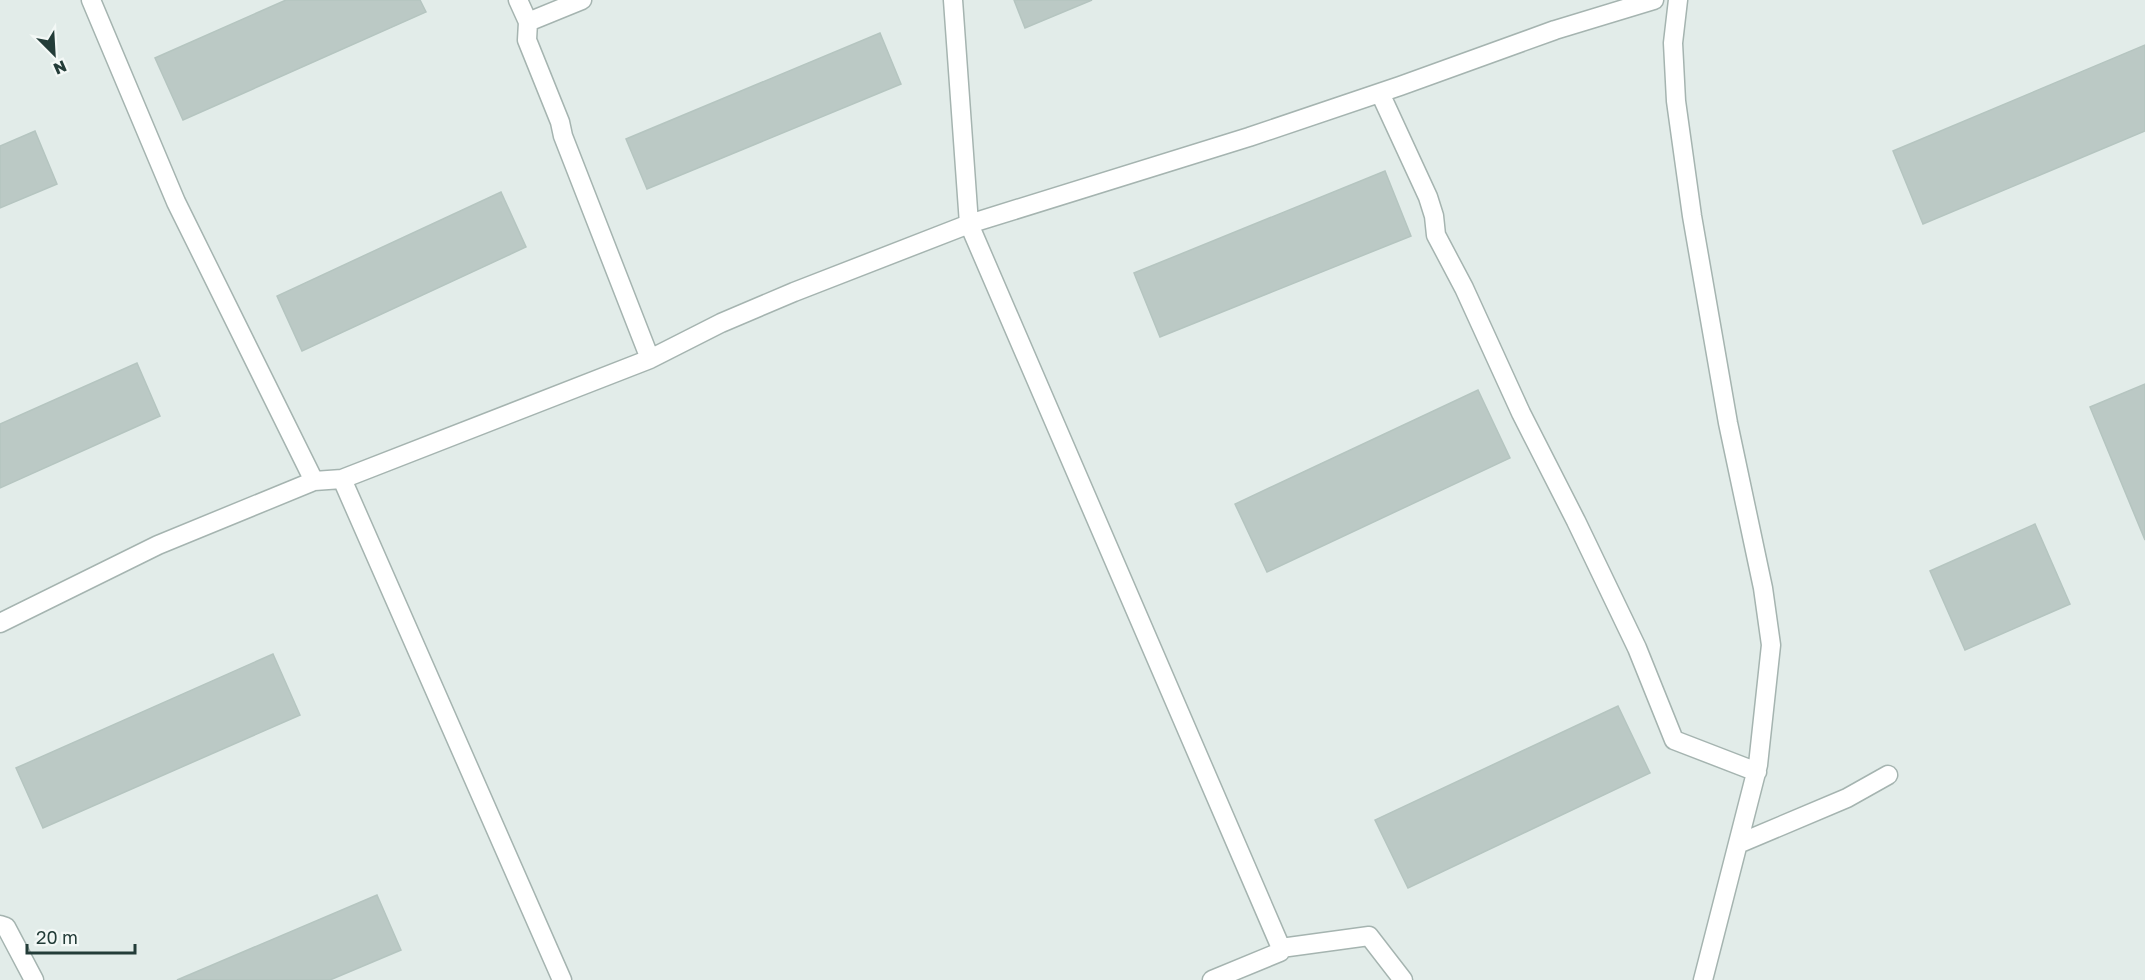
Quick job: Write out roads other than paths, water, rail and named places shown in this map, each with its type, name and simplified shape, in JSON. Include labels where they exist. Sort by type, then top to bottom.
[{"type":"street","points":[[91,0],[176,202],[314,481]]},
{"type":"street","points":[[518,0],[528,22],[527,40],[650,359]]},
{"type":"street","points":[[528,22],[582,0]]},
{"type":"street","points":[[953,0],[969,224],[1281,948]]},
{"type":"street","points":[[0,623],[158,545],[314,481],[342,479],[650,359],[721,323],[794,292],[969,224],[1250,137],[1555,30],[1654,0]]},
{"type":"street","points":[[1678,0],[1673,43],[1676,101],[1690,204],[1728,423],[1763,588],[1771,645],[1756,772],[1703,980]]},
{"type":"street","points":[[1380,93],[1428,197],[1434,216],[1436,235],[1464,288],[1521,413],[1632,638],[1674,740],[1756,772]]},
{"type":"street","points":[[342,479],[562,980]]},
{"type":"street","points":[[1738,844],[1847,798],[1888,775]]},
{"type":"street","points":[[0,925],[6,927],[34,980]]},
{"type":"street","points":[[1281,948],[1369,936],[1403,980]]},
{"type":"street","points":[[1212,980],[1280,952],[1281,948]]}]
